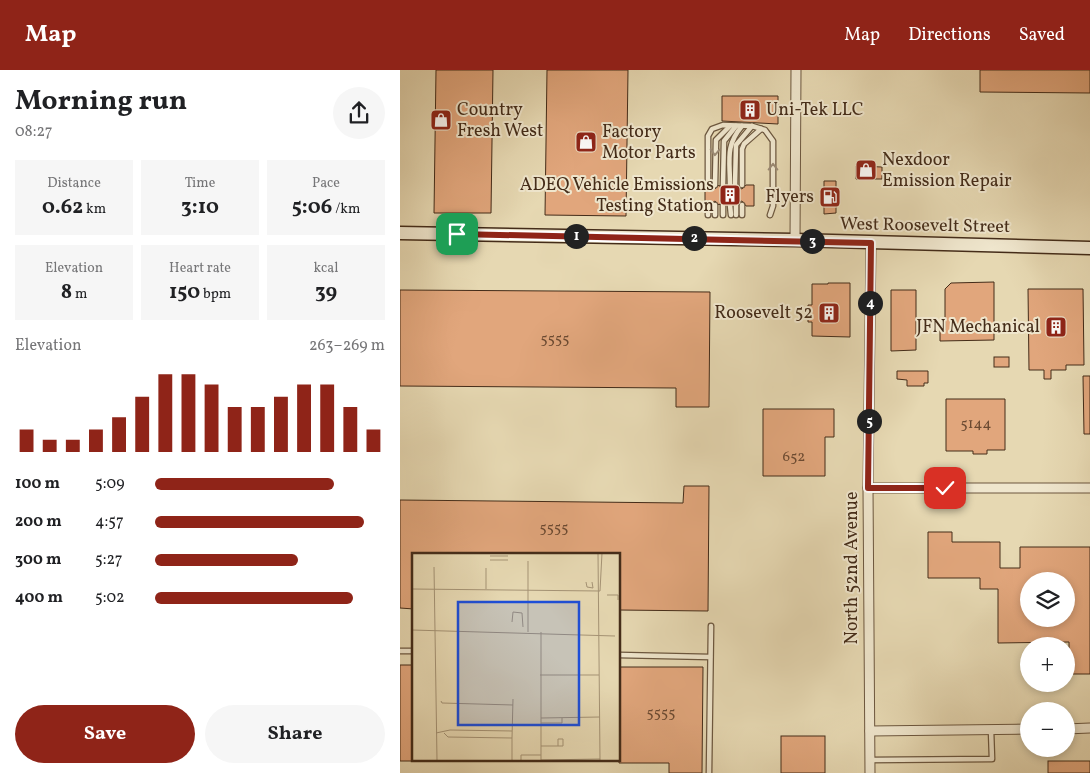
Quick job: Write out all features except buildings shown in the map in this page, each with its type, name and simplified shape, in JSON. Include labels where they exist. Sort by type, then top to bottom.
[{"type":"street","points":[[794,240],[796,70]]},
{"type":"street","name":"West Roosevelt Street","points":[[400,233],[794,240],[1090,248]]},
{"type":"street","name":"North 52nd Avenue","points":[[870,773],[868,488],[871,243]]},
{"type":"street","points":[[868,488],[1090,488]]},
{"type":"street","points":[[1075,728],[1090,728]]},
{"type":"street","points":[[870,731],[1020,729]]},
{"type":"lane","points":[[708,185],[708,136],[712,129],[723,125],[752,126],[765,130],[773,141],[773,206],[770,215]]},
{"type":"lane","points":[[715,185],[716,140],[730,126]]},
{"type":"lane","points":[[723,185],[724,141],[736,126]]},
{"type":"lane","points":[[742,126],[732,140],[730,150],[733,185],[736,144],[752,126]]},
{"type":"lane","points":[[742,185],[742,149],[744,144],[762,129]]},
{"type":"lane","points":[[708,205],[708,214]]},
{"type":"lane","points":[[715,205],[715,214]]},
{"type":"lane","points":[[723,205],[723,215]]},
{"type":"lane","points":[[733,205],[733,215]]},
{"type":"lane","points":[[742,206],[742,215]]},
{"type":"lane","points":[[709,773],[711,626]]},
{"type":"lane","points":[[620,655],[710,657]]},
{"type":"lane","points":[[870,760],[992,759],[991,729]]},
{"type":"place","name":"Uni-Tek LLC","points":[[750,110]]},
{"type":"place","name":"Country Fresh West","points":[[441,120]]},
{"type":"place","name":"Factory Motor Parts","points":[[586,142]]},
{"type":"place","name":"Nexdoor Emission Repair","points":[[866,170]]},
{"type":"place","name":"ADEQ Vehicle Emissions Testing Station","points":[[730,195]]},
{"type":"place","name":"Flyers","points":[[830,197]]},
{"type":"place","name":"Roosevelt 52","points":[[829,313]]},
{"type":"place","name":"JFN Mechanical","points":[[1056,327]]},
{"type":"route","points":[[457,234],[871,243],[868,488],[945,488]]}]
